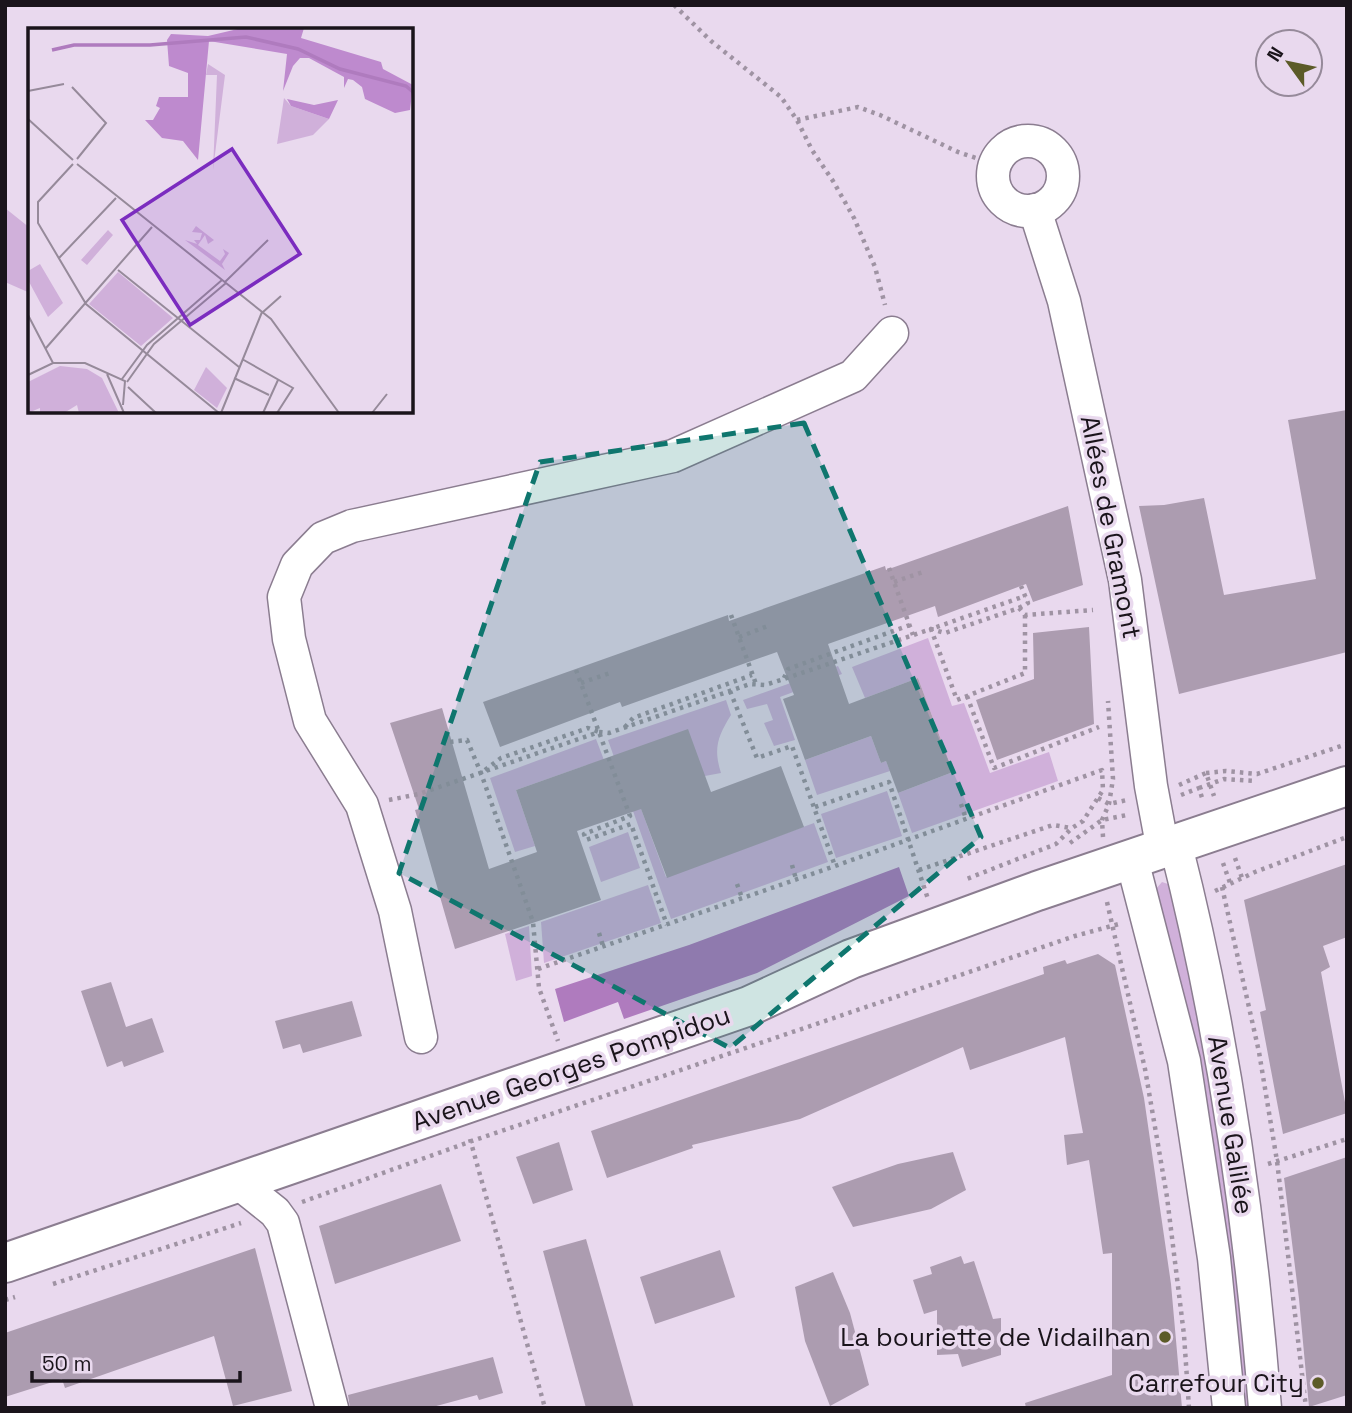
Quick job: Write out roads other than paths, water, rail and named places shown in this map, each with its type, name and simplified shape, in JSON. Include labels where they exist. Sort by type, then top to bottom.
[{"type":"main road","name":"Avenue Georges Pompidou","points":[[12,1279],[240,1184],[463,1125],[851,960],[1037,891],[1144,856],[1334,773]]},
{"type":"street","points":[[1030,141],[1050,149],[1062,167],[1060,190],[1054,199],[1035,210],[1014,208],[1005,203],[993,185],[995,163],[1008,146],[1018,142],[1030,141]]},
{"type":"street","name":"Allées de Gramont","points":[[1035,210],[1065,300],[1125,580],[1152,786],[1144,856]]},
{"type":"street","points":[[421,1037],[395,911],[362,805],[310,721],[292,651],[284,597],[297,565],[323,538],[352,526],[673,456],[853,376],[892,333]]},
{"type":"street","name":"Avenue Galilée","points":[[1144,856],[1191,905],[1220,1047],[1240,1173],[1258,1316],[1265,1408]]},
{"type":"street","name":"Avenue Galilée","points":[[1144,856],[1148,921],[1186,1075],[1214,1258],[1229,1408]]},
{"type":"street","points":[[240,1184],[275,1212],[283,1223],[332,1408]]},
{"type":"place","name":"La bouriette de Vidailhan","points":[[1165,1337]]},
{"type":"place","name":"Carrefour City","points":[[1318,1383]]}]
